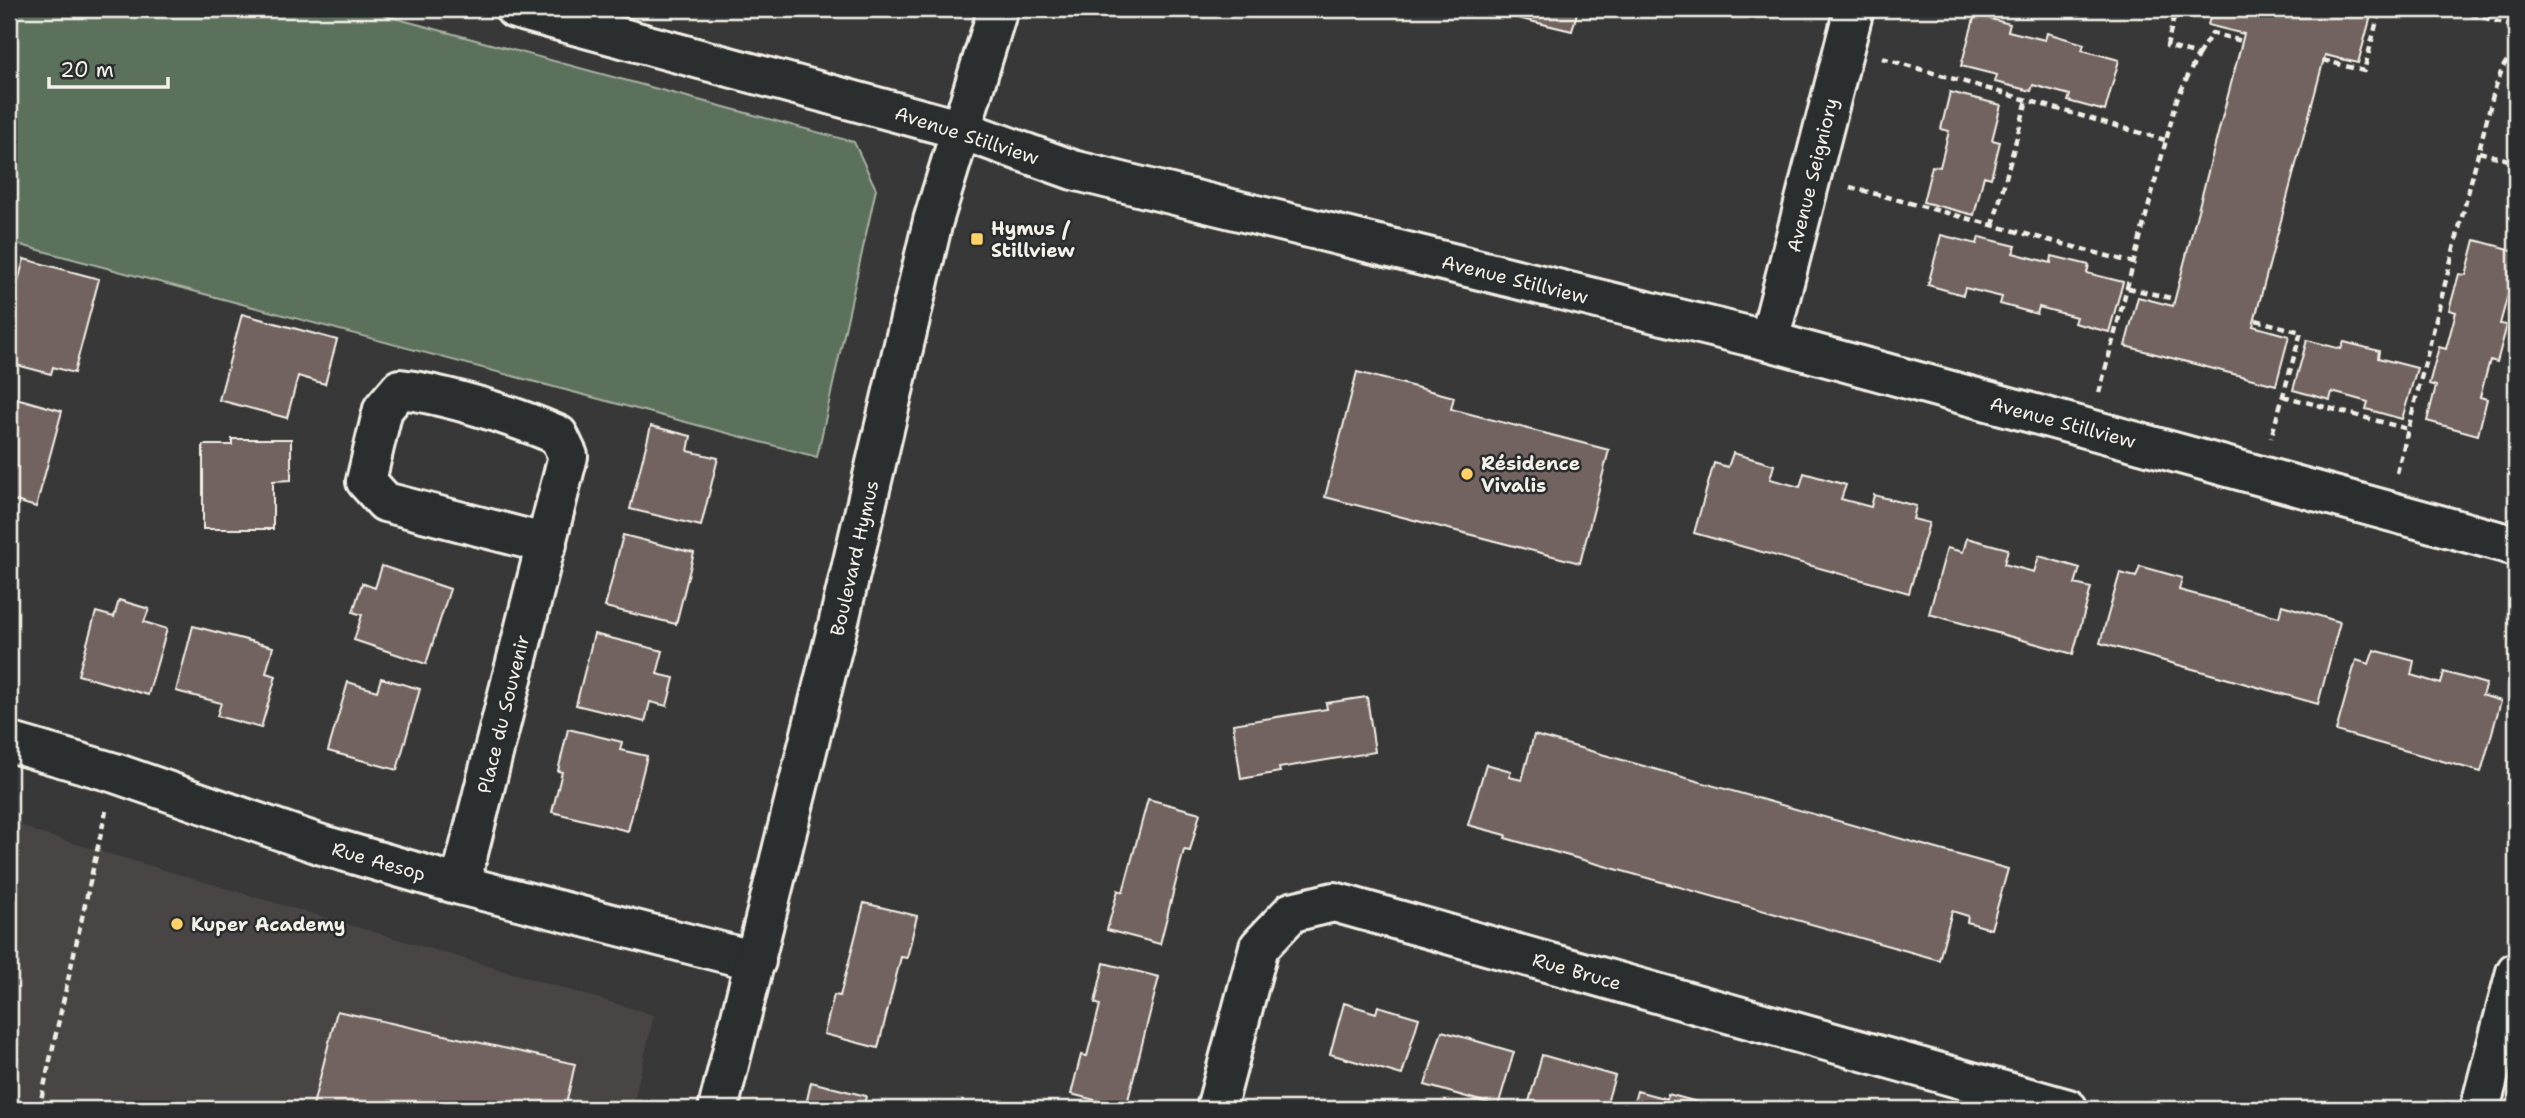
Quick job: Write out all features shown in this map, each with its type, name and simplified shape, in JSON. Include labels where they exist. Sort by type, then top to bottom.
[{"type":"street","name":"Avenue Stillview","points":[[514,9],[962,130],[1073,170],[1769,341],[2516,546]]},
{"type":"street","name":"Boulevard Hymus","points":[[718,1109],[864,518],[933,221],[998,9]]},
{"type":"street","name":"Avenue Seigniory","points":[[1769,341],[1854,9]]},
{"type":"street","name":"Place du Souvenir","points":[[460,885],[547,544],[568,456],[558,435],[535,425],[424,392],[400,389],[383,410],[366,481],[385,502],[547,544]]},
{"type":"street","name":"Rue Aesop","points":[[9,742],[116,773],[322,845],[460,885],[756,961]]},
{"type":"street","name":"Rue Bruce","points":[[1216,1109],[1259,947],[1292,912],[1334,902],[2068,1109]]},
{"type":"street","points":[[2480,1109],[2516,972]]},
{"type":"path","points":[[2176,9],[2167,46],[2198,55]]},
{"type":"path","points":[[2323,60],[2364,71],[2380,9]]},
{"type":"path","points":[[2448,9],[2516,26]]},
{"type":"path","points":[[2097,401],[2177,99],[2212,33],[2242,41]]},
{"type":"path","points":[[2395,481],[2494,90],[2503,67],[2516,47]]},
{"type":"path","points":[[1882,58],[2165,140]]},
{"type":"path","points":[[1993,225],[2027,100]]},
{"type":"path","points":[[2479,152],[2516,162]]},
{"type":"path","points":[[1850,187],[2134,263]]},
{"type":"path","points":[[2128,288],[2175,299]]},
{"type":"path","points":[[2256,320],[2301,332],[2269,447]]},
{"type":"path","points":[[2283,396],[2408,429]]},
{"type":"path","points":[[39,1109],[116,773]]},
{"type":"shaded area","name":"Kuper Academy","points":[[9,820],[39,833],[654,1015],[632,1109],[9,1109]]},
{"type":"green space","points":[[9,9],[361,9],[854,142],[876,189],[817,457],[9,242]]},
{"type":"building","points":[[1480,9],[1578,9],[1572,31]]},
{"type":"building","points":[[2212,9],[2344,9],[2371,16],[2358,63],[2325,55],[2253,326],[2289,336],[2276,385],[2125,346],[2138,297],[2173,306],[2244,34],[2208,25]]},
{"type":"building","points":[[1975,15],[2010,24],[2008,31],[2045,40],[2047,33],[2084,44],[2082,50],[2119,60],[2105,111],[2068,101],[2070,95],[2033,85],[2031,91],[1995,82],[1997,75],[1961,66]]},
{"type":"building","points":[[1950,92],[2001,105],[1992,140],[2000,142],[1991,178],[1984,176],[1974,215],[1923,202],[1932,166],[1940,167],[1949,131],[1941,129]]},
{"type":"building","points":[[1941,235],[1977,244],[1979,237],[2016,246],[2013,253],[2051,263],[2052,256],[2089,265],[2087,273],[2123,282],[2109,332],[2074,323],[2076,317],[2039,307],[2037,314],[2000,304],[2002,297],[1965,288],[1963,295],[1928,285]]},
{"type":"building","points":[[2475,240],[2516,251],[2516,288],[2510,287],[2500,324],[2507,325],[2497,362],[2490,360],[2480,397],[2487,399],[2478,435],[2427,421],[2436,386],[2429,384],[2439,347],[2446,349],[2456,312],[2449,310],[2459,274],[2466,275]]},
{"type":"building","points":[[24,259],[99,279],[74,373],[53,367],[51,374],[9,363],[9,315]]},
{"type":"building","points":[[242,314],[337,340],[325,384],[298,376],[287,418],[219,400]]},
{"type":"building","points":[[2307,340],[2341,349],[2344,342],[2379,351],[2378,358],[2417,368],[2402,419],[2366,409],[2368,402],[2332,392],[2330,400],[2293,390]]},
{"type":"building","name":"Résidence Vivalis","points":[[1357,372],[1454,397],[1451,409],[1609,450],[1580,563],[1325,497]]},
{"type":"building","points":[[9,396],[62,411],[36,507],[9,499]]},
{"type":"building","points":[[651,426],[691,436],[688,451],[718,458],[701,526],[630,509]]},
{"type":"building","points":[[232,439],[291,439],[291,480],[273,481],[273,529],[203,529],[203,445],[232,445]]},
{"type":"building","points":[[1733,453],[1774,465],[1770,479],[1800,487],[1804,473],[1846,485],[1841,499],[1871,507],[1874,495],[1916,506],[1913,519],[1929,523],[1909,593],[1694,533],[1714,463],[1728,467]]},
{"type":"building","points":[[623,535],[694,553],[676,624],[605,607]]},
{"type":"building","points":[[1967,538],[2008,549],[2004,564],[2034,572],[2039,556],[2080,568],[2075,584],[2091,588],[2073,654],[1929,614],[1947,548],[1963,552]]},
{"type":"building","points":[[382,566],[450,589],[426,664],[354,640],[362,615],[353,612],[362,583],[375,588]]},
{"type":"building","points":[[2140,566],[2182,578],[2179,590],[2279,617],[2282,605],[2340,622],[2318,704],[2100,643],[2120,573],[2136,577]]},
{"type":"building","points":[[119,600],[149,609],[144,622],[167,629],[148,695],[78,675],[96,612],[114,617]]},
{"type":"building","points":[[193,626],[273,647],[266,673],[276,676],[261,728],[217,716],[221,703],[176,691]]},
{"type":"building","points":[[594,634],[663,651],[657,674],[674,678],[667,706],[650,702],[645,722],[576,705]]},
{"type":"building","points":[[2374,650],[2414,661],[2411,675],[2441,684],[2444,672],[2486,684],[2482,695],[2501,701],[2481,772],[2336,731],[2356,660],[2369,664]]},
{"type":"building","points":[[381,678],[420,689],[397,770],[328,751],[348,682],[377,691]]},
{"type":"building","points":[[1367,697],[1375,752],[1279,768],[1280,772],[1241,779],[1233,724],[1327,709],[1326,703]]},
{"type":"building","points":[[568,729],[622,742],[620,750],[647,756],[628,831],[552,812],[562,772],[558,771]]},
{"type":"building","points":[[1534,735],[2008,869],[1991,929],[1967,922],[1968,916],[1952,911],[1939,960],[1505,838],[1506,835],[1468,825],[1486,764],[1511,771],[1509,777],[1522,780]]},
{"type":"building","points":[[1148,799],[1200,813],[1190,851],[1184,850],[1160,944],[1107,930],[1118,890],[1123,892]]},
{"type":"building","points":[[864,903],[917,916],[907,958],[901,957],[878,1048],[824,1034],[834,995],[840,996]]},
{"type":"building","points":[[9,937],[17,939],[9,971]]},
{"type":"building","points":[[1104,963],[1159,977],[1126,1108],[1071,1094],[1081,1055],[1087,1056],[1100,1005],[1095,1003]]},
{"type":"building","points":[[1344,1003],[1376,1013],[1378,1006],[1419,1018],[1402,1075],[1330,1054]]},
{"type":"building","points":[[337,1011],[575,1064],[565,1109],[312,1109]]},
{"type":"building","points":[[1442,1031],[1514,1052],[1498,1106],[1425,1085]]},
{"type":"building","points":[[1542,1055],[1615,1076],[1605,1109],[1527,1109]]},
{"type":"building","points":[[811,1082],[866,1096],[863,1109],[805,1109]]},
{"type":"building","points":[[1637,1091],[1667,1099],[1668,1094],[1712,1106],[1711,1109],[1632,1109]]},
{"type":"place","name":"Hymus / Stillview","points":[[977,239]]},
{"type":"place","name":"Résidence Vivalis","points":[[1467,474]]},
{"type":"place","name":"Kuper Academy","points":[[177,924]]}]
